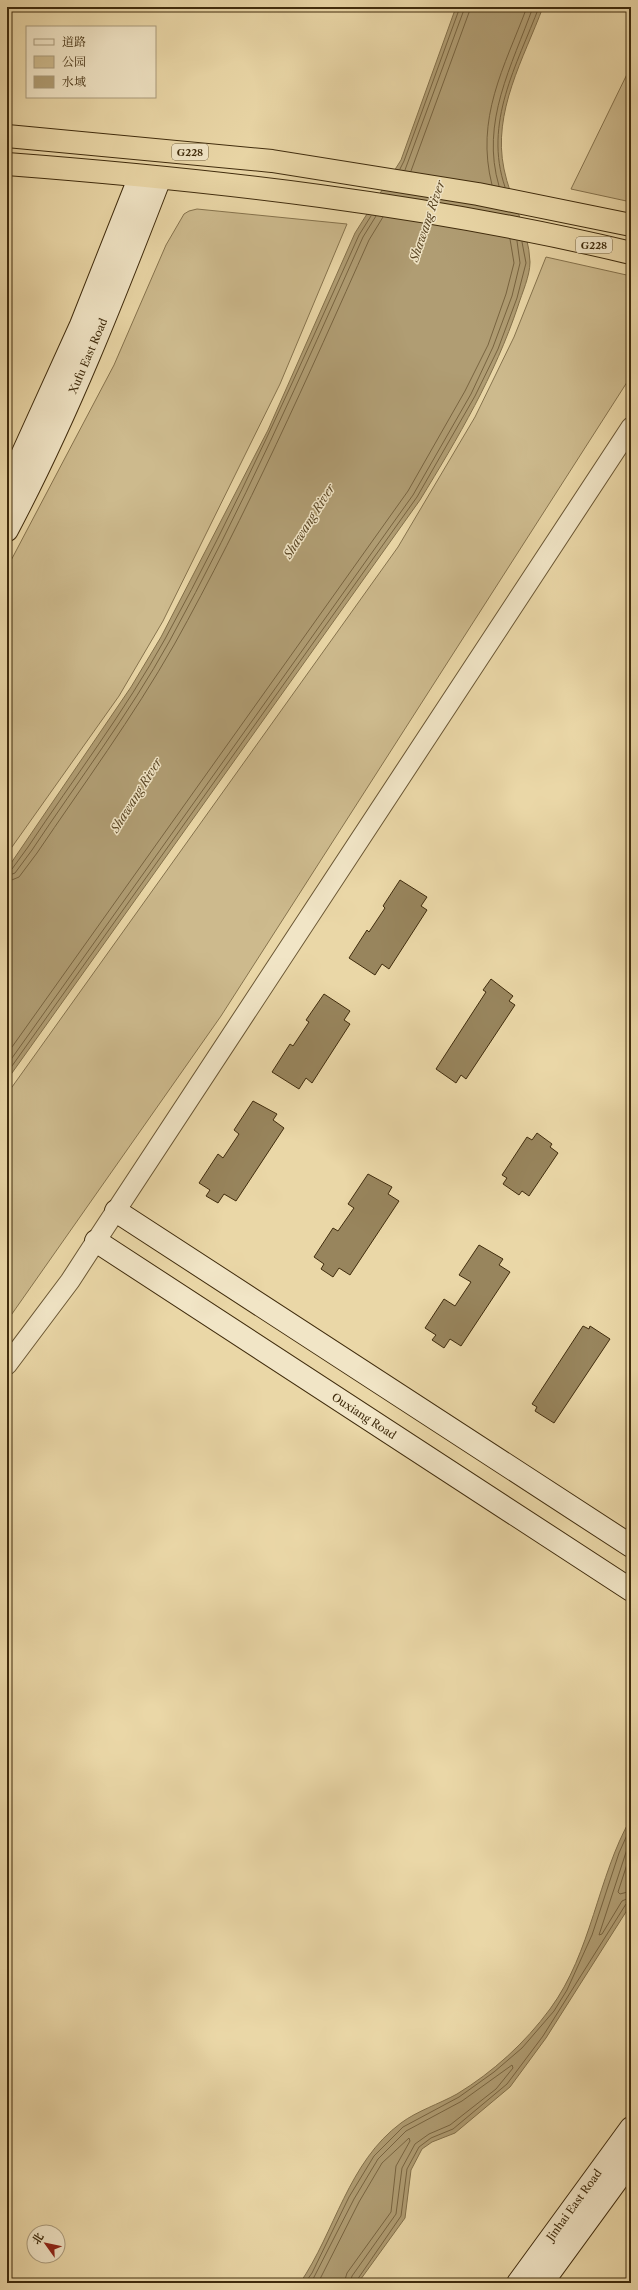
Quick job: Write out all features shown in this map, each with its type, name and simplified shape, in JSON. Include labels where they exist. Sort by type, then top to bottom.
[{"type":"highway","name":"G228","points":[[7,136],[272,161],[372,176],[569,211],[631,225]]},
{"type":"highway","name":"G228","points":[[7,164],[268,189],[365,204],[557,238],[631,254]]},
{"type":"street","name":"Xufu East Road","points":[[7,488],[150,177]]},
{"type":"street","name":"Xufu East Road","points":[[7,530],[63,415],[99,333],[150,177]]},
{"type":"street","points":[[7,1365],[70,1281],[631,428]]},
{"type":"street","points":[[116,1211],[631,1546]]},
{"type":"street","name":"Ouxiang Road","points":[[96,1241],[631,1590]]},
{"type":"street","name":"Jinhai East Road","points":[[518,2283],[631,2128]]},
{"type":"street","name":"Jinhai East Road","points":[[542,2283],[631,2161]]},
{"type":"green space","points":[[631,66],[631,202],[571,189]]},
{"type":"green space","points":[[197,209],[347,224],[280,384],[163,621],[119,696],[7,854],[7,568],[114,365],[166,245],[184,214]]},
{"type":"green space","points":[[546,257],[631,276],[631,376],[221,1016],[7,1321],[7,1094],[398,547],[475,417],[514,337]]},
{"type":"water","name":"Shawang River","points":[[456,7],[543,7],[512,86],[502,127],[501,148],[504,169],[510,192],[523,226],[529,250],[530,262],[526,284],[509,332],[475,406],[420,500],[7,1080],[7,869],[131,687],[161,637],[268,430],[355,233],[401,160]]},
{"type":"water","points":[[631,1818],[631,1904],[546,2038],[510,2087],[455,2133],[432,2142],[422,2149],[411,2170],[405,2218],[358,2283],[300,2283],[323,2242],[355,2177],[368,2157],[383,2139],[407,2119],[457,2094],[496,2066],[530,2034],[550,2009],[576,1964],[619,1841]]},
{"type":"building","points":[[400,880],[427,897],[421,906],[427,910],[389,969],[382,964],[375,975],[349,958],[367,930],[369,932],[385,908],[383,906]]},
{"type":"building","points":[[491,979],[513,996],[509,1001],[515,1005],[466,1079],[461,1075],[456,1083],[436,1069],[486,992],[483,990]]},
{"type":"building","points":[[324,994],[350,1011],[344,1020],[350,1024],[312,1083],[306,1078],[299,1089],[272,1072],[290,1044],[293,1046],[309,1022],[306,1020]]},
{"type":"building","points":[[253,1101],[277,1114],[273,1120],[284,1128],[236,1201],[224,1194],[218,1203],[206,1196],[210,1190],[199,1183],[218,1154],[223,1158],[239,1134],[234,1130]]},
{"type":"building","points":[[537,1133],[552,1144],[550,1147],[558,1153],[529,1196],[522,1191],[519,1195],[503,1184],[507,1178],[502,1175],[527,1137],[532,1140]]},
{"type":"building","points":[[368,1174],[392,1187],[388,1194],[399,1201],[350,1275],[339,1268],[333,1277],[321,1269],[324,1264],[314,1257],[333,1228],[338,1231],[354,1208],[348,1204]]},
{"type":"building","points":[[479,1245],[503,1259],[499,1265],[510,1272],[461,1346],[450,1339],[444,1348],[432,1340],[436,1335],[425,1328],[444,1299],[455,1306],[471,1282],[459,1275]]},
{"type":"building","points":[[583,1326],[589,1329],[590,1326],[610,1339],[554,1423],[535,1411],[537,1407],[532,1404]]}]
